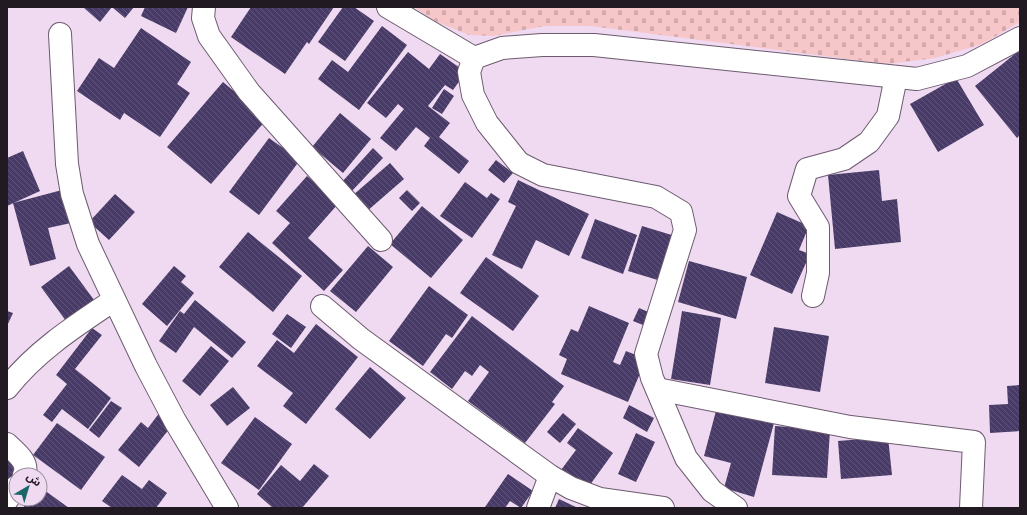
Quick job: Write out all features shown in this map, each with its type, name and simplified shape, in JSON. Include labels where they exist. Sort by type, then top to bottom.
[{"type":"street","points":[[204,7],[204,18],[209,36],[249,92],[381,240]]},
{"type":"street","points":[[388,7],[474,58]]},
{"type":"street","points":[[60,34],[67,164],[72,194],[88,244],[149,373],[227,508]]},
{"type":"street","points":[[474,58],[502,48],[542,45],[594,45],[917,79],[967,66],[1020,38]]},
{"type":"street","points":[[474,58],[469,72],[473,95],[487,123],[519,163],[543,175],[656,197],[681,212],[685,230],[646,354],[652,378],[686,458],[712,491],[736,508]]},
{"type":"street","points":[[813,296],[818,273],[818,227],[799,196],[807,169],[844,159],[869,142],[888,116],[896,77]]},
{"type":"street","points":[[7,388],[27,364],[68,330],[114,300]]},
{"type":"street","points":[[322,306],[361,339],[550,476],[571,488],[600,499],[663,508]]},
{"type":"street","points":[[657,389],[850,427],[974,442],[970,508]]},
{"type":"street","points":[[7,444],[23,460],[25,467]]},
{"type":"street","points":[[538,508],[550,476]]},
{"type":"green space","points":[[414,7],[1020,7],[1020,22],[982,44],[935,58],[887,64],[591,26],[545,26],[493,36],[469,35],[435,21]]},
{"type":"building","points":[[83,7],[112,7],[100,22]]},
{"type":"building","points":[[112,7],[134,7],[125,18]]},
{"type":"building","points":[[145,7],[188,7],[176,33],[141,16]]},
{"type":"building","points":[[251,7],[334,7],[309,44],[307,42],[285,74],[231,37]]},
{"type":"building","points":[[343,7],[354,7],[374,21],[345,61],[318,42]]},
{"type":"building","points":[[382,26],[407,45],[359,110],[318,79],[332,60],[348,72]]},
{"type":"building","points":[[141,28],[191,62],[177,84],[190,93],[160,137],[124,113],[120,120],[77,91],[99,58],[114,68]]},
{"type":"building","points":[[1020,50],[1020,135],[1017,138],[975,86]]},
{"type":"building","points":[[408,52],[429,69],[440,54],[466,72],[453,90],[445,85],[428,106],[450,123],[439,137],[469,161],[459,174],[424,146],[430,138],[416,127],[396,151],[380,138],[404,109],[398,104],[386,118],[367,103]]},
{"type":"building","points":[[956,78],[984,125],[938,152],[910,104]]},
{"type":"building","points":[[223,82],[267,119],[211,184],[167,147]]},
{"type":"building","points":[[444,89],[454,96],[442,114],[432,108]]},
{"type":"building","points":[[340,113],[371,139],[343,173],[312,147]]},
{"type":"building","points":[[269,138],[300,160],[259,215],[229,192]]},
{"type":"building","points":[[373,148],[383,158],[351,192],[341,183]]},
{"type":"building","points":[[23,151],[40,191],[7,206],[7,158]]},
{"type":"building","points":[[496,160],[513,173],[504,183],[488,170]]},
{"type":"building","points":[[390,163],[404,179],[366,212],[352,196]]},
{"type":"building","points":[[879,170],[882,201],[897,199],[901,242],[835,249],[828,175]]},
{"type":"building","points":[[307,176],[338,204],[308,238],[343,270],[324,291],[272,243],[290,223],[276,211]]},
{"type":"building","points":[[518,180],[589,214],[569,256],[536,240],[522,269],[492,255],[516,206],[508,202]]},
{"type":"building","points":[[465,182],[487,198],[491,193],[500,199],[472,238],[440,216]]},
{"type":"building","points":[[62,190],[71,223],[48,228],[56,259],[30,266],[13,203]]},
{"type":"building","points":[[407,190],[420,203],[412,211],[399,198]]},
{"type":"building","points":[[115,194],[135,212],[109,240],[89,222]]},
{"type":"building","points":[[422,206],[463,240],[431,278],[390,244]]},
{"type":"building","points":[[777,212],[809,226],[799,250],[810,254],[792,294],[750,275]]},
{"type":"building","points":[[595,219],[637,235],[623,274],[581,258]]},
{"type":"building","points":[[642,226],[675,236],[661,281],[628,271]]},
{"type":"building","points":[[248,232],[302,276],[273,312],[219,267]]},
{"type":"building","points":[[368,246],[393,267],[356,312],[330,291]]},
{"type":"building","points":[[486,257],[539,296],[513,331],[460,293]]},
{"type":"building","points":[[689,261],[747,277],[736,319],[678,302]]},
{"type":"building","points":[[69,266],[97,304],[69,325],[41,287]]},
{"type":"building","points":[[174,266],[186,276],[181,282],[194,293],[167,326],[142,304]]},
{"type":"building","points":[[429,286],[468,315],[452,338],[446,334],[423,366],[389,341]]},
{"type":"building","points":[[195,300],[246,342],[232,358],[194,327],[176,353],[159,341],[180,311],[184,314]]},
{"type":"building","points":[[589,306],[629,323],[613,362],[620,365],[626,351],[646,359],[628,402],[561,374],[567,359],[559,355],[571,329],[578,332]]},
{"type":"building","points":[[639,308],[653,314],[648,327],[633,321]]},
{"type":"building","points":[[7,311],[13,313],[7,326]]},
{"type":"building","points":[[682,311],[721,318],[710,385],[671,379]]},
{"type":"building","points":[[287,314],[306,327],[291,348],[272,334]]},
{"type":"building","points":[[472,316],[564,386],[552,402],[555,404],[525,443],[468,401],[489,372],[480,365],[472,376],[465,371],[452,389],[430,372]]},
{"type":"building","points":[[316,324],[358,357],[306,424],[283,406],[293,393],[257,366],[277,340],[294,353]]},
{"type":"building","points":[[774,327],[829,336],[820,392],[765,383]]},
{"type":"building","points":[[92,328],[102,335],[75,369],[111,398],[88,429],[62,409],[52,422],[43,415],[67,384],[56,375]]},
{"type":"building","points":[[211,346],[229,361],[200,396],[182,381]]},
{"type":"building","points":[[370,367],[406,398],[370,439],[335,409]]},
{"type":"building","points":[[1020,385],[1020,431],[990,433],[989,405],[1008,404],[1007,386]]},
{"type":"building","points":[[233,387],[250,408],[227,426],[210,405]]},
{"type":"building","points":[[111,401],[122,408],[99,438],[89,430]]},
{"type":"building","points":[[629,405],[654,418],[647,432],[623,418]]},
{"type":"building","points":[[717,407],[774,423],[754,497],[724,488],[731,463],[704,456]]},
{"type":"building","points":[[160,412],[174,423],[139,467],[118,450],[141,422],[148,428]]},
{"type":"building","points":[[563,413],[576,424],[560,443],[547,432]]},
{"type":"building","points":[[255,417],[292,444],[259,490],[221,463]]},
{"type":"building","points":[[57,423],[105,457],[81,490],[33,455]]},
{"type":"building","points":[[775,426],[830,430],[827,478],[772,475]]},
{"type":"building","points":[[578,428],[613,453],[587,489],[561,470],[576,450],[567,443]]},
{"type":"building","points":[[636,433],[655,442],[636,482],[618,474]]},
{"type":"building","points":[[888,437],[892,475],[841,479],[838,441]]},
{"type":"building","points":[[7,460],[17,467],[8,467],[7,486]]},
{"type":"building","points":[[314,464],[329,476],[302,508],[273,508],[257,494],[281,465],[300,481]]},
{"type":"building","points":[[508,474],[533,491],[521,508],[510,501],[505,508],[485,507]]},
{"type":"building","points":[[122,475],[142,489],[149,480],[167,493],[156,508],[112,508],[102,501]]},
{"type":"building","points":[[48,493],[69,508],[23,508],[48,507]]},
{"type":"building","points":[[559,499],[578,508],[555,508]]}]
